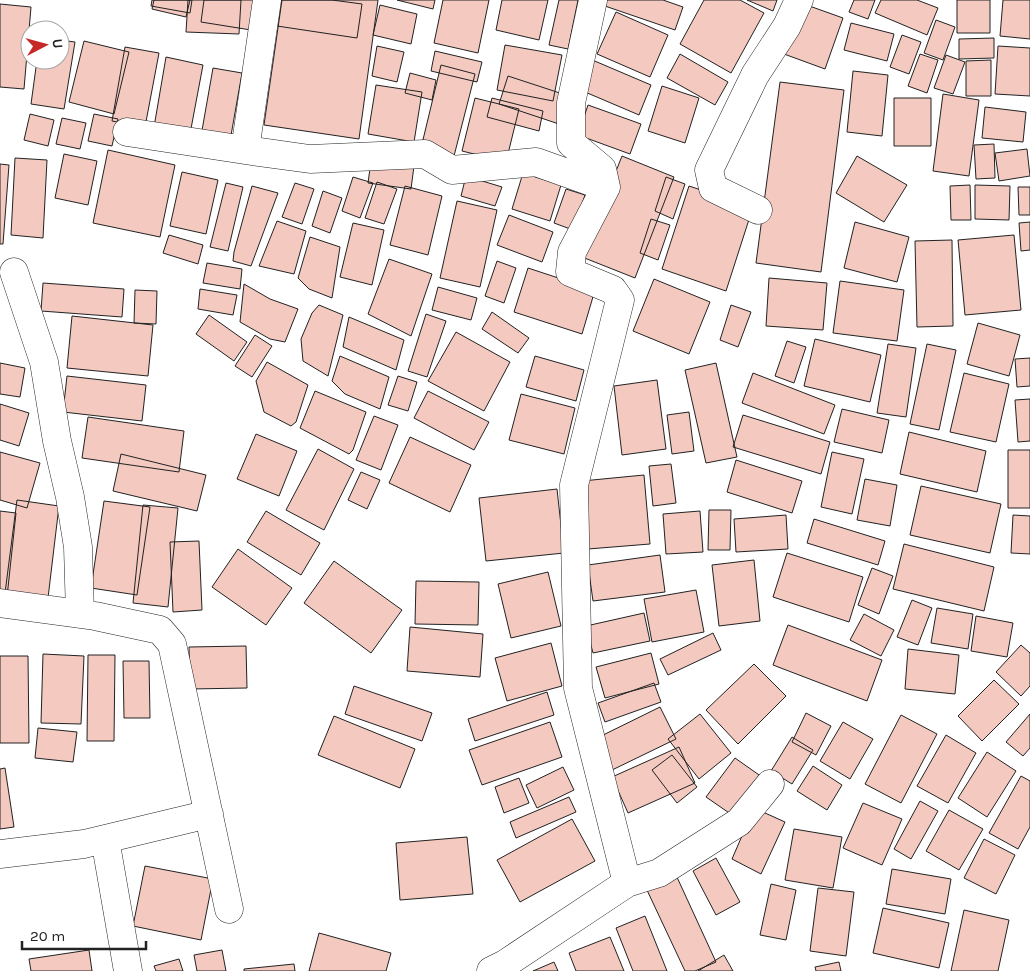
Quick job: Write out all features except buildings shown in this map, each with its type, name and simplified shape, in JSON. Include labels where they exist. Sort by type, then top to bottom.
[{"type":"street","points":[[245,150],[267,0]]},
{"type":"street","points":[[593,0],[572,103],[572,142],[602,169],[606,187],[572,252],[570,272],[613,290],[620,300],[574,485],[578,688],[627,883]]},
{"type":"street","points":[[758,210],[713,188],[709,170],[755,75],[786,26],[799,0]]},
{"type":"street","points":[[128,132],[310,159],[425,154],[452,170],[536,162],[606,187]]},
{"type":"street","points":[[14,272],[44,362],[56,441],[70,497],[78,547],[80,614]]},
{"type":"street","points":[[0,603],[80,614],[160,630],[172,644],[229,909]]},
{"type":"street","points":[[491,971],[505,964],[627,883],[659,872],[739,822],[770,784]]},
{"type":"street","points":[[0,854],[84,844],[209,814]]},
{"type":"street","points":[[105,839],[128,971]]}]
